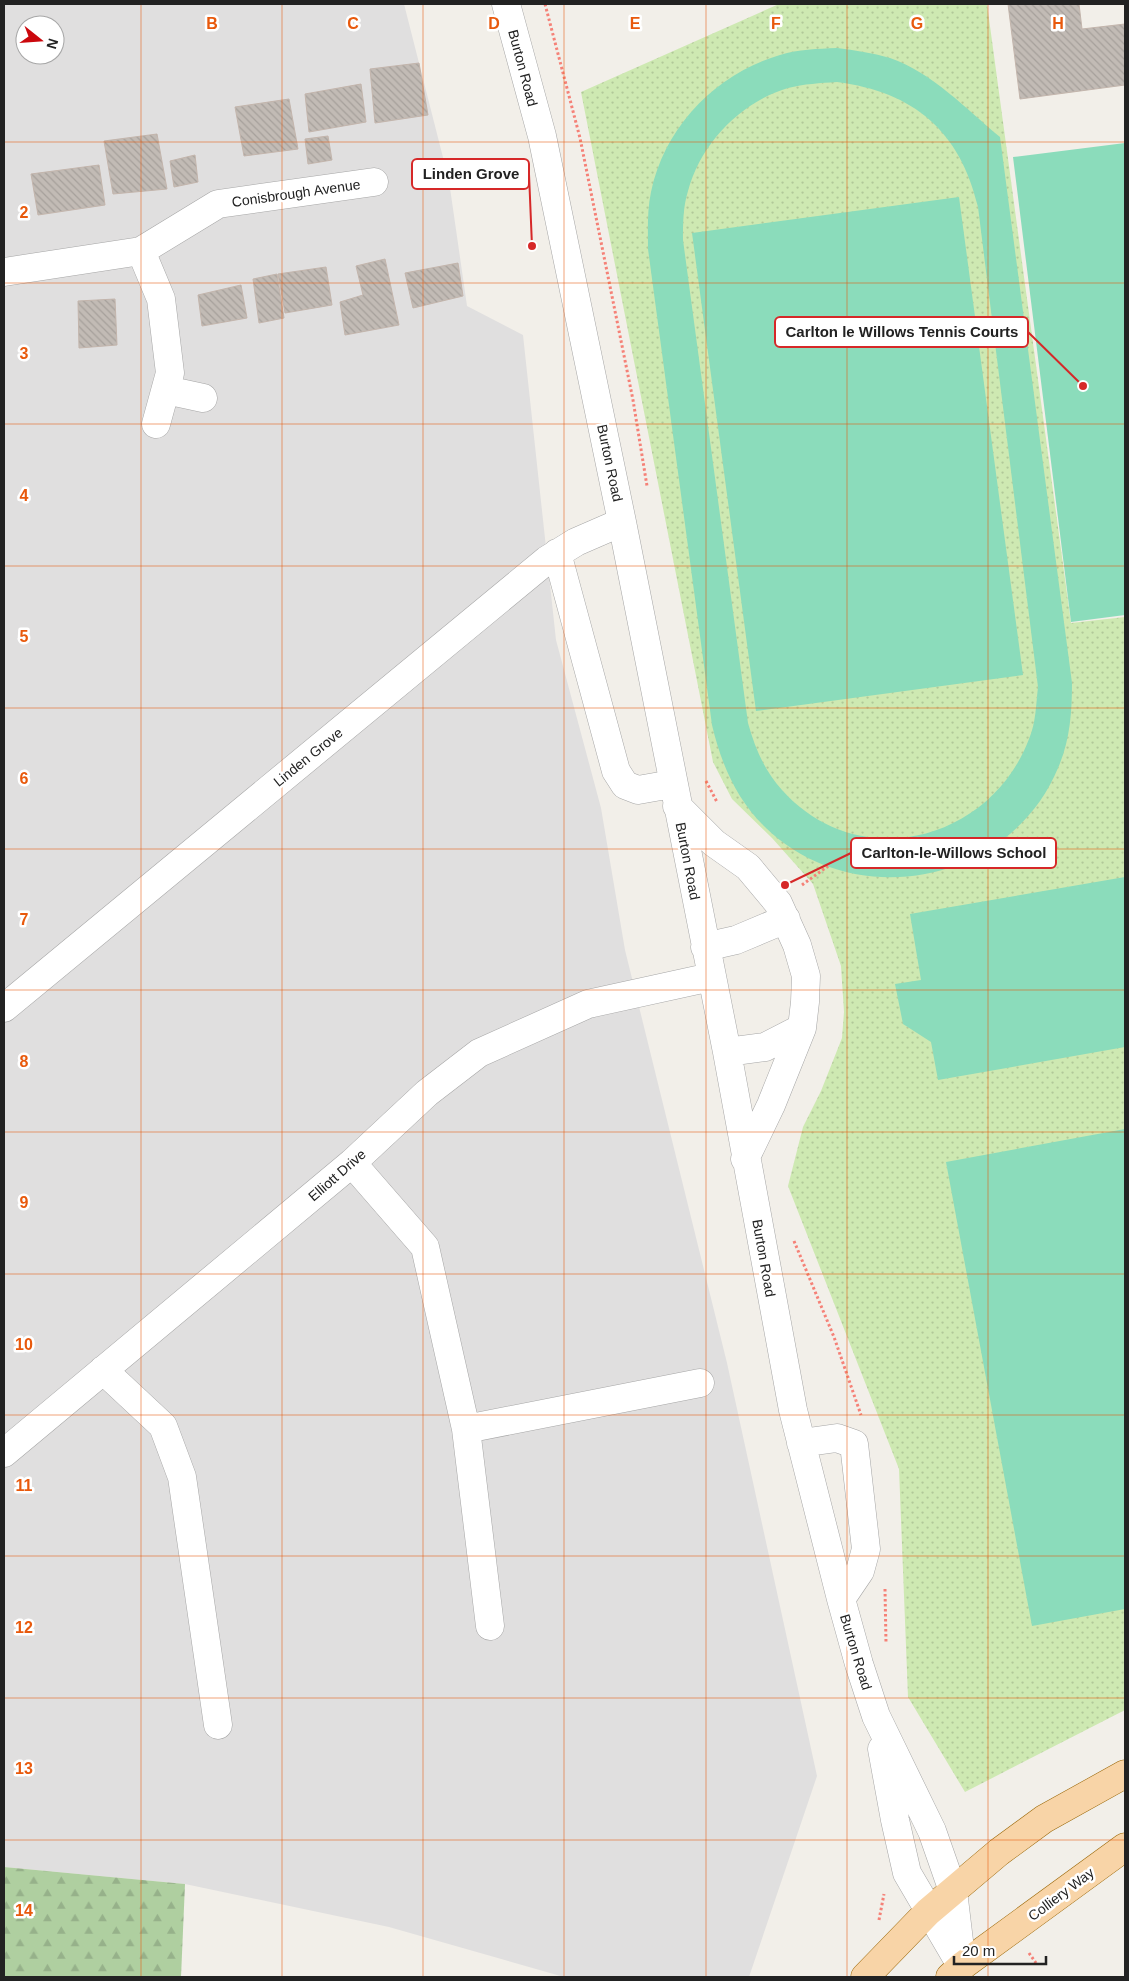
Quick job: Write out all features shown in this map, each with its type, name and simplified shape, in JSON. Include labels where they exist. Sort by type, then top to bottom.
[{"type":"main road","points":[[865,1977],[928,1912],[999,1852],[1044,1819],[1125,1774]]},
{"type":"main road","name":"Colliery Way","points":[[960,1974],[1125,1847]]},
{"type":"street","name":"Burton Road","points":[[506,4],[542,136],[622,522],[674,795],[727,1052],[745,1159],[801,1443],[840,1599],[876,1716],[895,1820],[907,1873],[960,1974]]},
{"type":"street","name":"Conisbrough Avenue","points":[[4,272],[141,251],[218,204],[374,182]]},
{"type":"street","points":[[141,251],[161,299],[170,373],[156,424]]},
{"type":"street","points":[[166,390],[203,398]]},
{"type":"street","name":"Linden Grove","points":[[4,1008],[540,566],[576,542],[622,522]]},
{"type":"street","points":[[558,553],[616,771],[625,785],[638,790],[674,795],[714,843],[748,867],[778,903],[797,945],[806,976],[802,1028],[771,1105],[745,1159]]},
{"type":"street","points":[[705,947],[736,940],[786,919]]},
{"type":"street","name":"Elliott Drive","points":[[4,1453],[352,1163],[427,1093],[479,1053],[588,1004],[711,977]]},
{"type":"street","points":[[727,1052],[765,1047],[802,1028]]},
{"type":"street","points":[[352,1163],[425,1246],[466,1429],[490,1626]]},
{"type":"street","points":[[103,1370],[163,1426],[182,1478],[218,1725]]},
{"type":"street","points":[[466,1429],[700,1383]]},
{"type":"street","points":[[801,1443],[837,1438],[854,1444],[866,1549],[860,1570],[840,1599]]},
{"type":"street","name":"Burton Road","points":[[876,1716],[932,1831],[953,1891],[960,1974]]},
{"type":"path","points":[[795,890],[828,866]]},
{"type":"shaded area","points":[[4,4],[404,4],[449,181],[467,306],[523,335],[556,640],[601,808],[625,950],[727,1363],[817,1776],[749,1977],[564,1977],[389,1927],[185,1884],[4,1867]]},
{"type":"green space","points":[[779,4],[987,4],[1071,623],[1125,617],[1125,1710],[965,1792],[908,1697],[899,1469],[788,1186],[803,1127],[821,1091],[842,1038],[844,1012],[841,966],[813,884],[772,838],[732,799],[713,762],[581,92]]},
{"type":"green space","points":[[837,48],[890,58],[921,73],[935,82],[1000,137],[1072,683],[1071,716],[1062,758],[1035,807],[1004,838],[968,861],[927,874],[884,877],[842,871],[801,854],[765,827],[755,816],[738,792],[725,767],[712,725],[648,249],[649,206],[658,168],[668,145],[681,125],[697,106],[715,89],[735,75],[757,64],[794,52]],"holes":[[[837,82],[864,87],[889,95],[911,106],[930,120],[946,137],[959,157],[970,180],[978,207],[1038,687],[1034,720],[1029,739],[1010,774],[985,802],[954,823],[919,835],[883,838],[847,832],[813,816],[782,790],[770,775],[757,750],[748,723],[683,240],[685,203],[694,173],[713,141],[739,114],[754,103],[788,88]]]},
{"type":"green space","points":[[1125,143],[1125,615],[1071,622],[1013,157]]},
{"type":"green space","points":[[959,197],[1023,675],[756,711],[692,233]]},
{"type":"green space","points":[[1125,877],[1125,1047],[938,1080],[931,1042],[903,1024],[895,984],[921,980],[910,914]]},
{"type":"green space","points":[[1125,1129],[1125,1609],[1032,1626],[946,1162]]},
{"type":"green space","points":[[4,1867],[185,1884],[181,1977],[4,1977]]},
{"type":"building","points":[[1008,4],[1079,4],[1082,29],[1125,24],[1125,85],[1020,99]]},
{"type":"building","points":[[419,63],[428,115],[375,123],[370,69]]},
{"type":"building","points":[[361,84],[366,122],[309,132],[305,94]]},
{"type":"building","points":[[289,99],[298,149],[244,156],[235,107]]},
{"type":"building","points":[[157,134],[167,189],[113,194],[104,141]]},
{"type":"building","points":[[328,136],[332,160],[308,164],[305,139]]},
{"type":"building","points":[[195,155],[198,182],[174,187],[170,161]]},
{"type":"building","points":[[99,165],[105,205],[38,215],[31,174]]},
{"type":"building","points":[[385,259],[399,325],[345,335],[340,302],[363,295],[356,266]]},
{"type":"building","points":[[458,263],[463,296],[413,308],[405,273]]},
{"type":"building","points":[[326,267],[332,305],[285,313],[278,274]]},
{"type":"building","points":[[277,274],[284,318],[259,323],[253,279]]},
{"type":"building","points":[[241,285],[247,318],[202,326],[198,295]]},
{"type":"building","points":[[115,299],[117,345],[79,348],[78,301]]},
{"type":"place","name":"Linden Grove","points":[[532,246]]},
{"type":"place","name":"Carlton le Willows Tennis Courts","points":[[1083,386]]},
{"type":"place","name":"Carlton-le-Willows School","points":[[785,885]]}]
